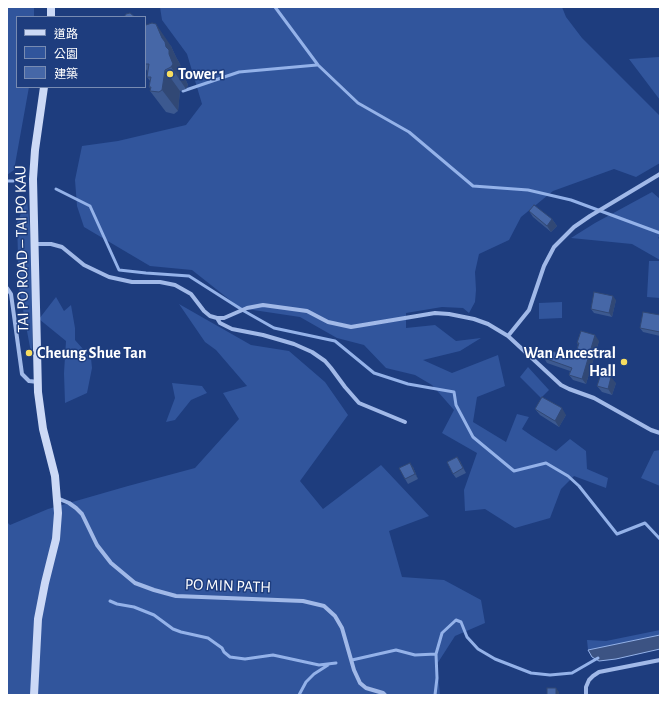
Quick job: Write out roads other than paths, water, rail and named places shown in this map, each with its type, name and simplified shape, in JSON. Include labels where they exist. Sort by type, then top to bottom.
[{"type":"main road","name":"TAI PO ROAD – TAI PO KAU","points":[[34,695],[38,619],[56,540],[58,513],[55,476],[41,417],[38,382],[36,244],[33,206],[34,164],[44,88]]},
{"type":"street","points":[[508,336],[529,310],[544,266],[554,247],[574,227],[660,174]]},
{"type":"street","points":[[36,244],[51,244],[62,247],[84,265],[109,277],[132,282],[160,282],[175,285],[191,294],[204,312],[217,318],[228,316],[247,308],[264,305],[312,313],[328,322],[351,327],[429,314],[449,314],[474,319],[488,324],[508,336],[561,385],[594,398],[651,430],[660,432]]},
{"type":"street","points":[[7,288],[12,294],[22,374],[29,381],[38,382]]},
{"type":"street","points":[[217,318],[220,323],[232,329],[263,335],[294,344],[312,352],[325,361],[359,403],[405,422]]},
{"type":"street","name":"PO MIN PATH","points":[[57,498],[69,502],[82,514],[106,557],[119,571],[135,583],[176,596],[303,601],[324,606],[335,616],[342,628],[354,670],[360,683],[366,688],[385,695]]},
{"type":"street","points":[[586,695],[586,687],[589,680],[599,672],[660,660]]},
{"type":"waterway","points":[[275,7],[318,65],[358,103],[409,132],[473,186],[528,190],[571,200],[660,233]]},
{"type":"waterway","points":[[183,91],[239,72],[317,65]]},
{"type":"waterway","points":[[7,181],[13,181]]},
{"type":"waterway","points":[[56,189],[90,206],[119,270],[189,276],[274,328],[335,341],[374,373],[408,384],[454,392],[456,405],[473,437],[514,471],[546,463],[568,476],[579,486],[617,534],[645,523],[660,539]]},
{"type":"waterway","points":[[110,601],[117,604],[134,607],[154,615],[173,629],[208,638],[222,648],[230,657],[245,659],[273,655],[319,665],[336,663]]},
{"type":"waterway","points":[[435,695],[437,678],[436,654],[442,633],[456,620],[461,622],[467,637],[478,649],[495,659],[531,673],[550,675],[572,673],[598,658]]},
{"type":"waterway","points":[[352,660],[396,650],[415,655],[436,654]]},
{"type":"waterway","points":[[299,695],[306,682],[314,674],[328,665]]},
{"type":"place","name":"Tower 1","points":[[170,74]]},
{"type":"place","name":"Cheung Shue Tan","points":[[29,353]]},
{"type":"place","name":"Wan Ancestral Hall","points":[[624,362]]}]
